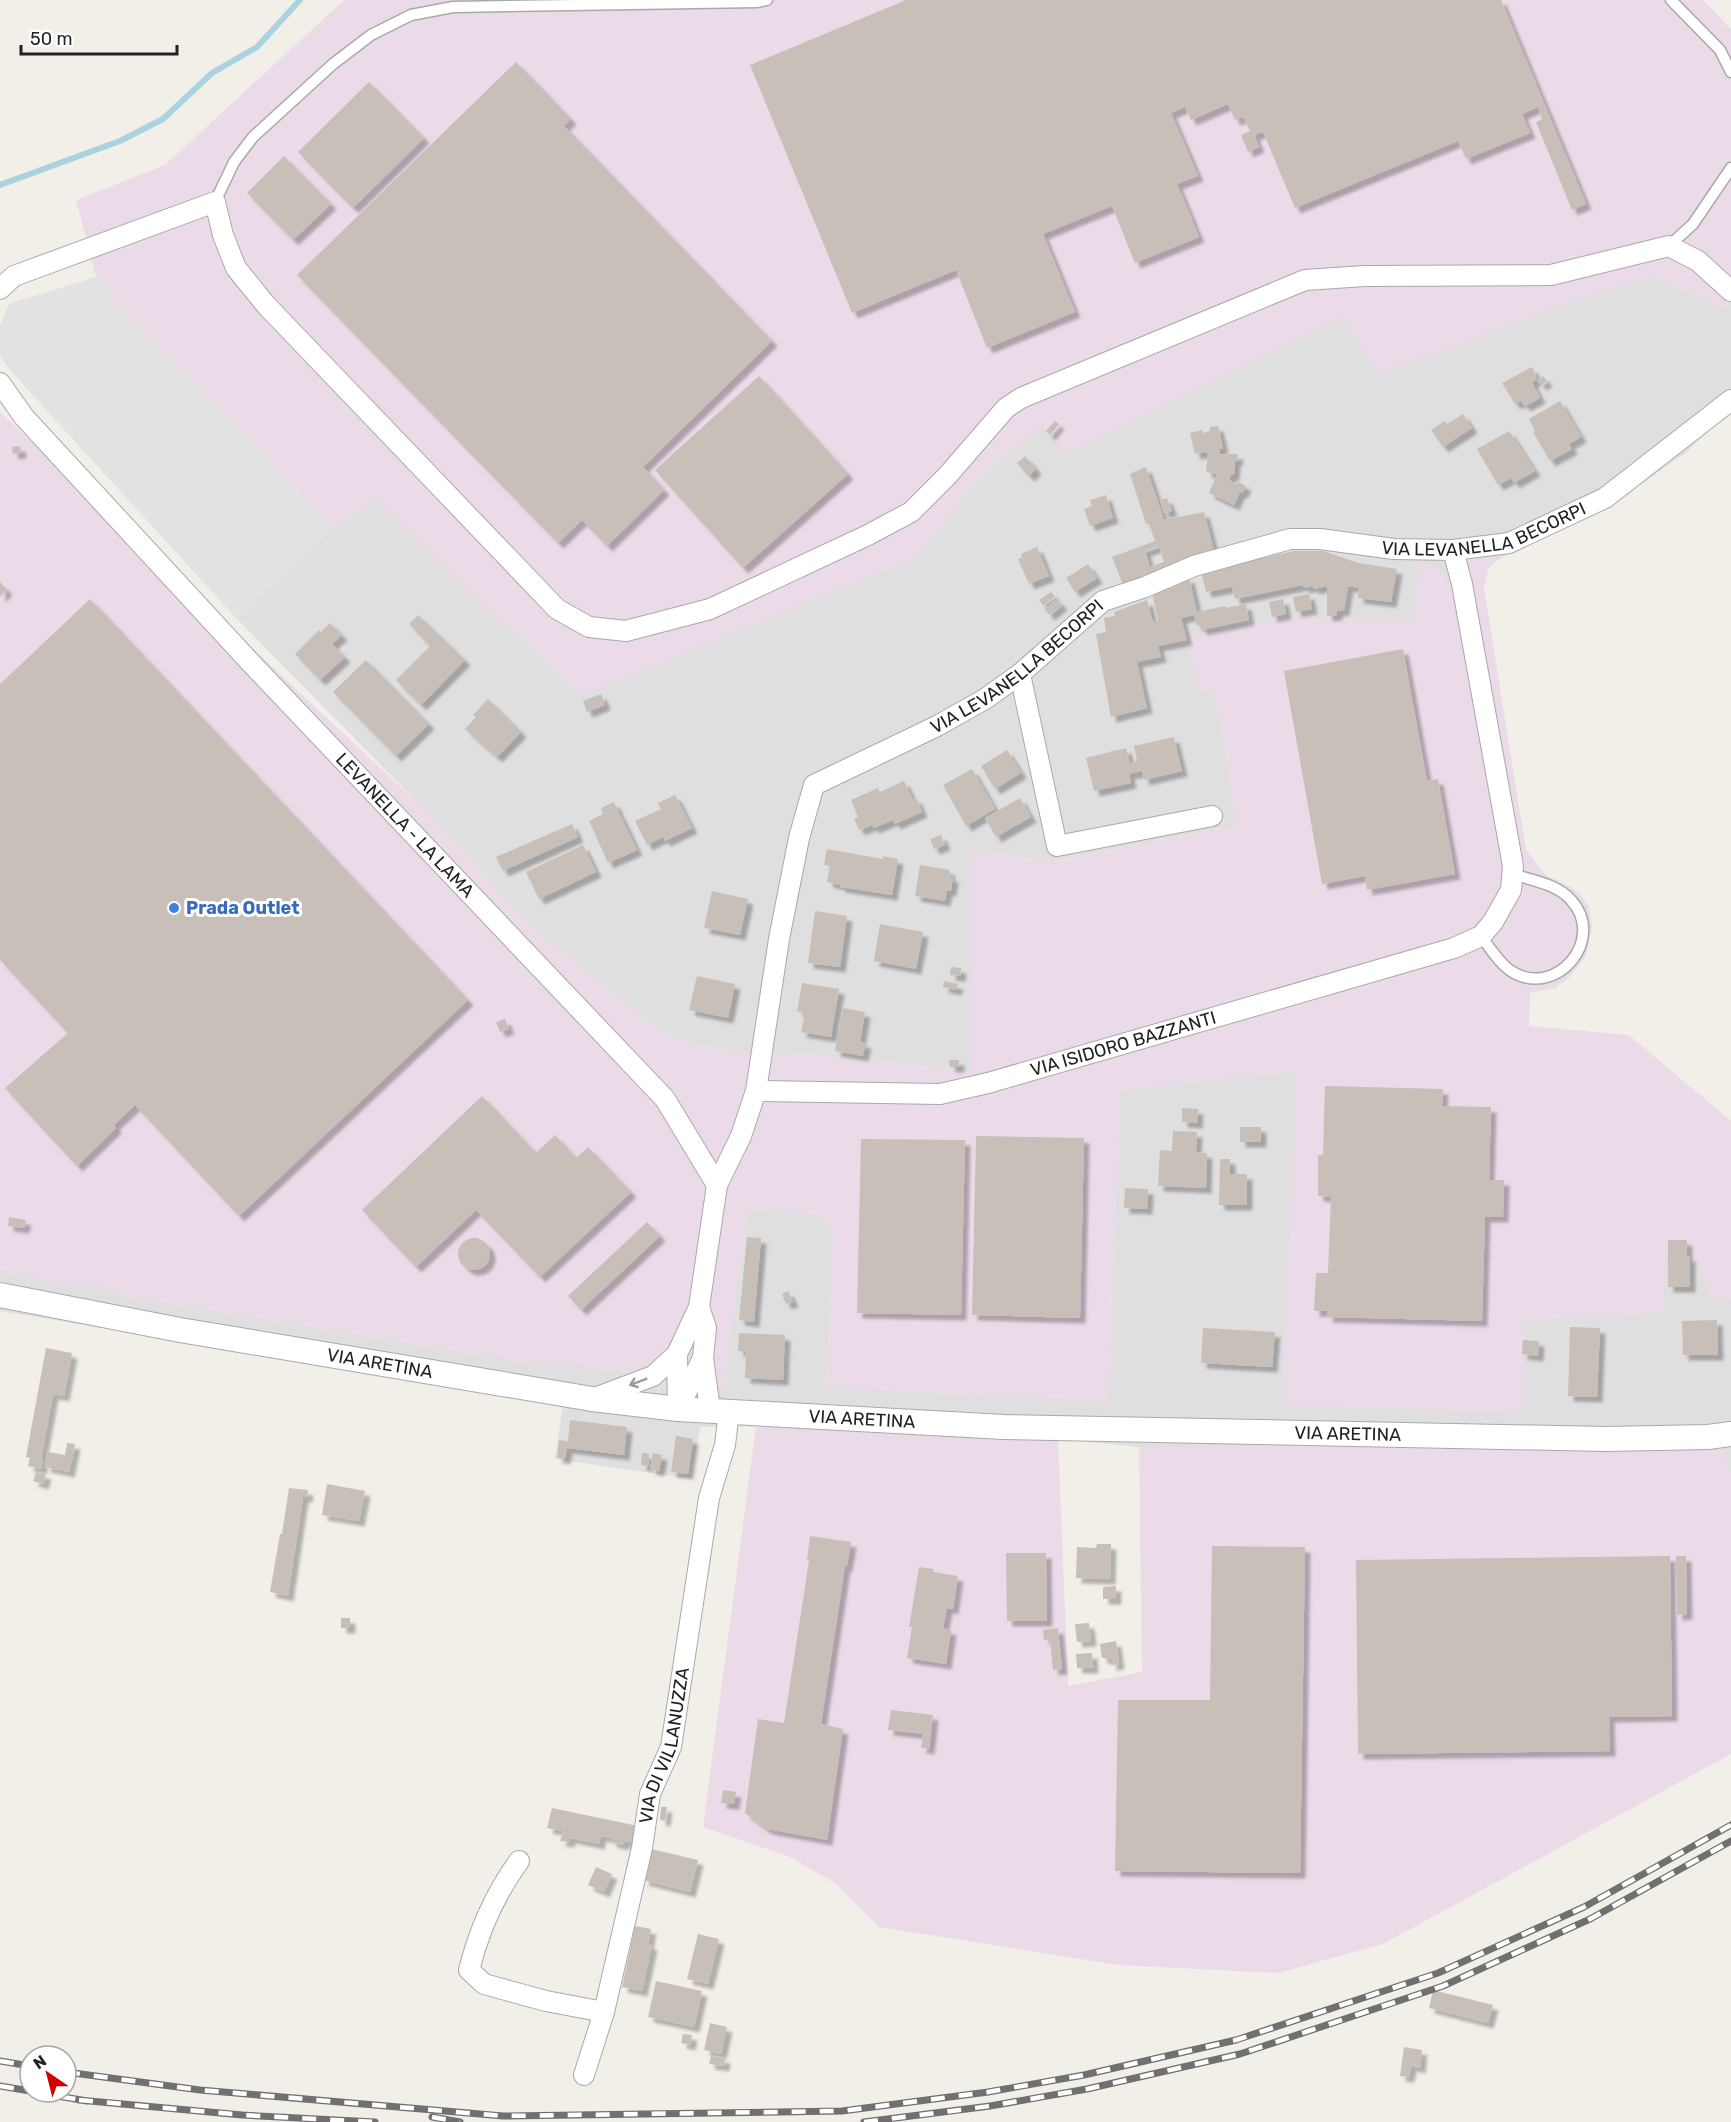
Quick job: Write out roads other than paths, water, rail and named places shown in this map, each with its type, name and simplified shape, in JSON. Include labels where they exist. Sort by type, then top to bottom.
[{"type":"street","points":[[5,279],[214,202],[223,235],[236,268],[266,305],[557,609],[589,627],[626,631],[710,609],[868,535],[911,512],[947,476],[1006,408],[1021,398],[1305,280],[1365,276],[1551,274],[1669,246],[1698,261],[1731,291]]},
{"type":"street","name":"LEVANELLA - LA LAMA","points":[[0,383],[24,417],[234,645],[665,1099],[717,1185]]},
{"type":"street","name":"VIA LEVANELLA BECORPI","points":[[717,1185],[741,1136],[756,1091],[779,939],[799,838],[814,785],[937,726],[985,699],[1020,674],[1103,601],[1145,587],[1194,566],[1290,539],[1320,539],[1394,549],[1453,550],[1509,543],[1605,498],[1731,400]]},
{"type":"street","points":[[1453,550],[1462,584],[1513,866],[1511,890],[1493,922],[1481,936]]},
{"type":"street","points":[[1020,674],[1057,846],[1212,816]]},
{"type":"street","name":"VIA ISIDORO BAZZANTI","points":[[756,1091],[940,1094],[950,1092],[1454,948],[1481,936]]},
{"type":"street","points":[[592,1399],[653,1376],[677,1354],[699,1306],[717,1185]]},
{"type":"street","name":"VIA ARETINA","points":[[0,1295],[180,1330],[592,1399],[678,1409],[1004,1427],[1606,1439],[1708,1437],[1731,1434]]},
{"type":"street","points":[[678,1409],[703,1358],[706,1328],[699,1306]]},
{"type":"street","points":[[677,1354],[678,1409]]},
{"type":"street","name":"VIA DI VILLANUZZA","points":[[584,2075],[604,2012],[642,1848],[650,1794],[670,1747],[709,1498],[725,1445],[720,1410],[703,1358]]},
{"type":"street","points":[[519,1861],[501,1885],[482,1927],[469,1970],[484,1984],[546,2001],[604,2012]]},
{"type":"lane","points":[[214,202],[234,162],[253,137],[333,64],[371,35],[411,15],[453,7],[767,0]]},
{"type":"lane","points":[[1671,0],[1720,50],[1731,72]]},
{"type":"lane","points":[[1669,246],[1693,224],[1731,168]]},
{"type":"lane","points":[[1481,936],[1501,963],[1510,971],[1533,979],[1552,976],[1568,967],[1576,957],[1584,934],[1581,916],[1572,900],[1551,887],[1512,874]]},
{"type":"waterway","points":[[0,185],[120,141],[163,119],[212,73],[257,47],[300,0]]},
{"type":"railway","points":[[78,2074],[200,2090],[503,2116],[842,2111],[988,2092],[1084,2075],[1236,2040],[1438,1973],[1584,1907],[1731,1825]]},
{"type":"railway","points":[[864,2122],[990,2106],[1087,2089],[1240,2054],[1443,1986],[1590,1919],[1731,1841]]},
{"type":"railway","points":[[0,2061],[18,2064]]},
{"type":"railway","points":[[0,2086],[18,2089]]},
{"type":"railway","points":[[78,2099],[87,2101]]},
{"type":"railway","points":[[79,2100],[242,2115],[375,2122]]},
{"type":"railway","points":[[432,2117],[460,2122]]},
{"type":"place","name":"Prada Outlet","points":[[174,908]]}]
